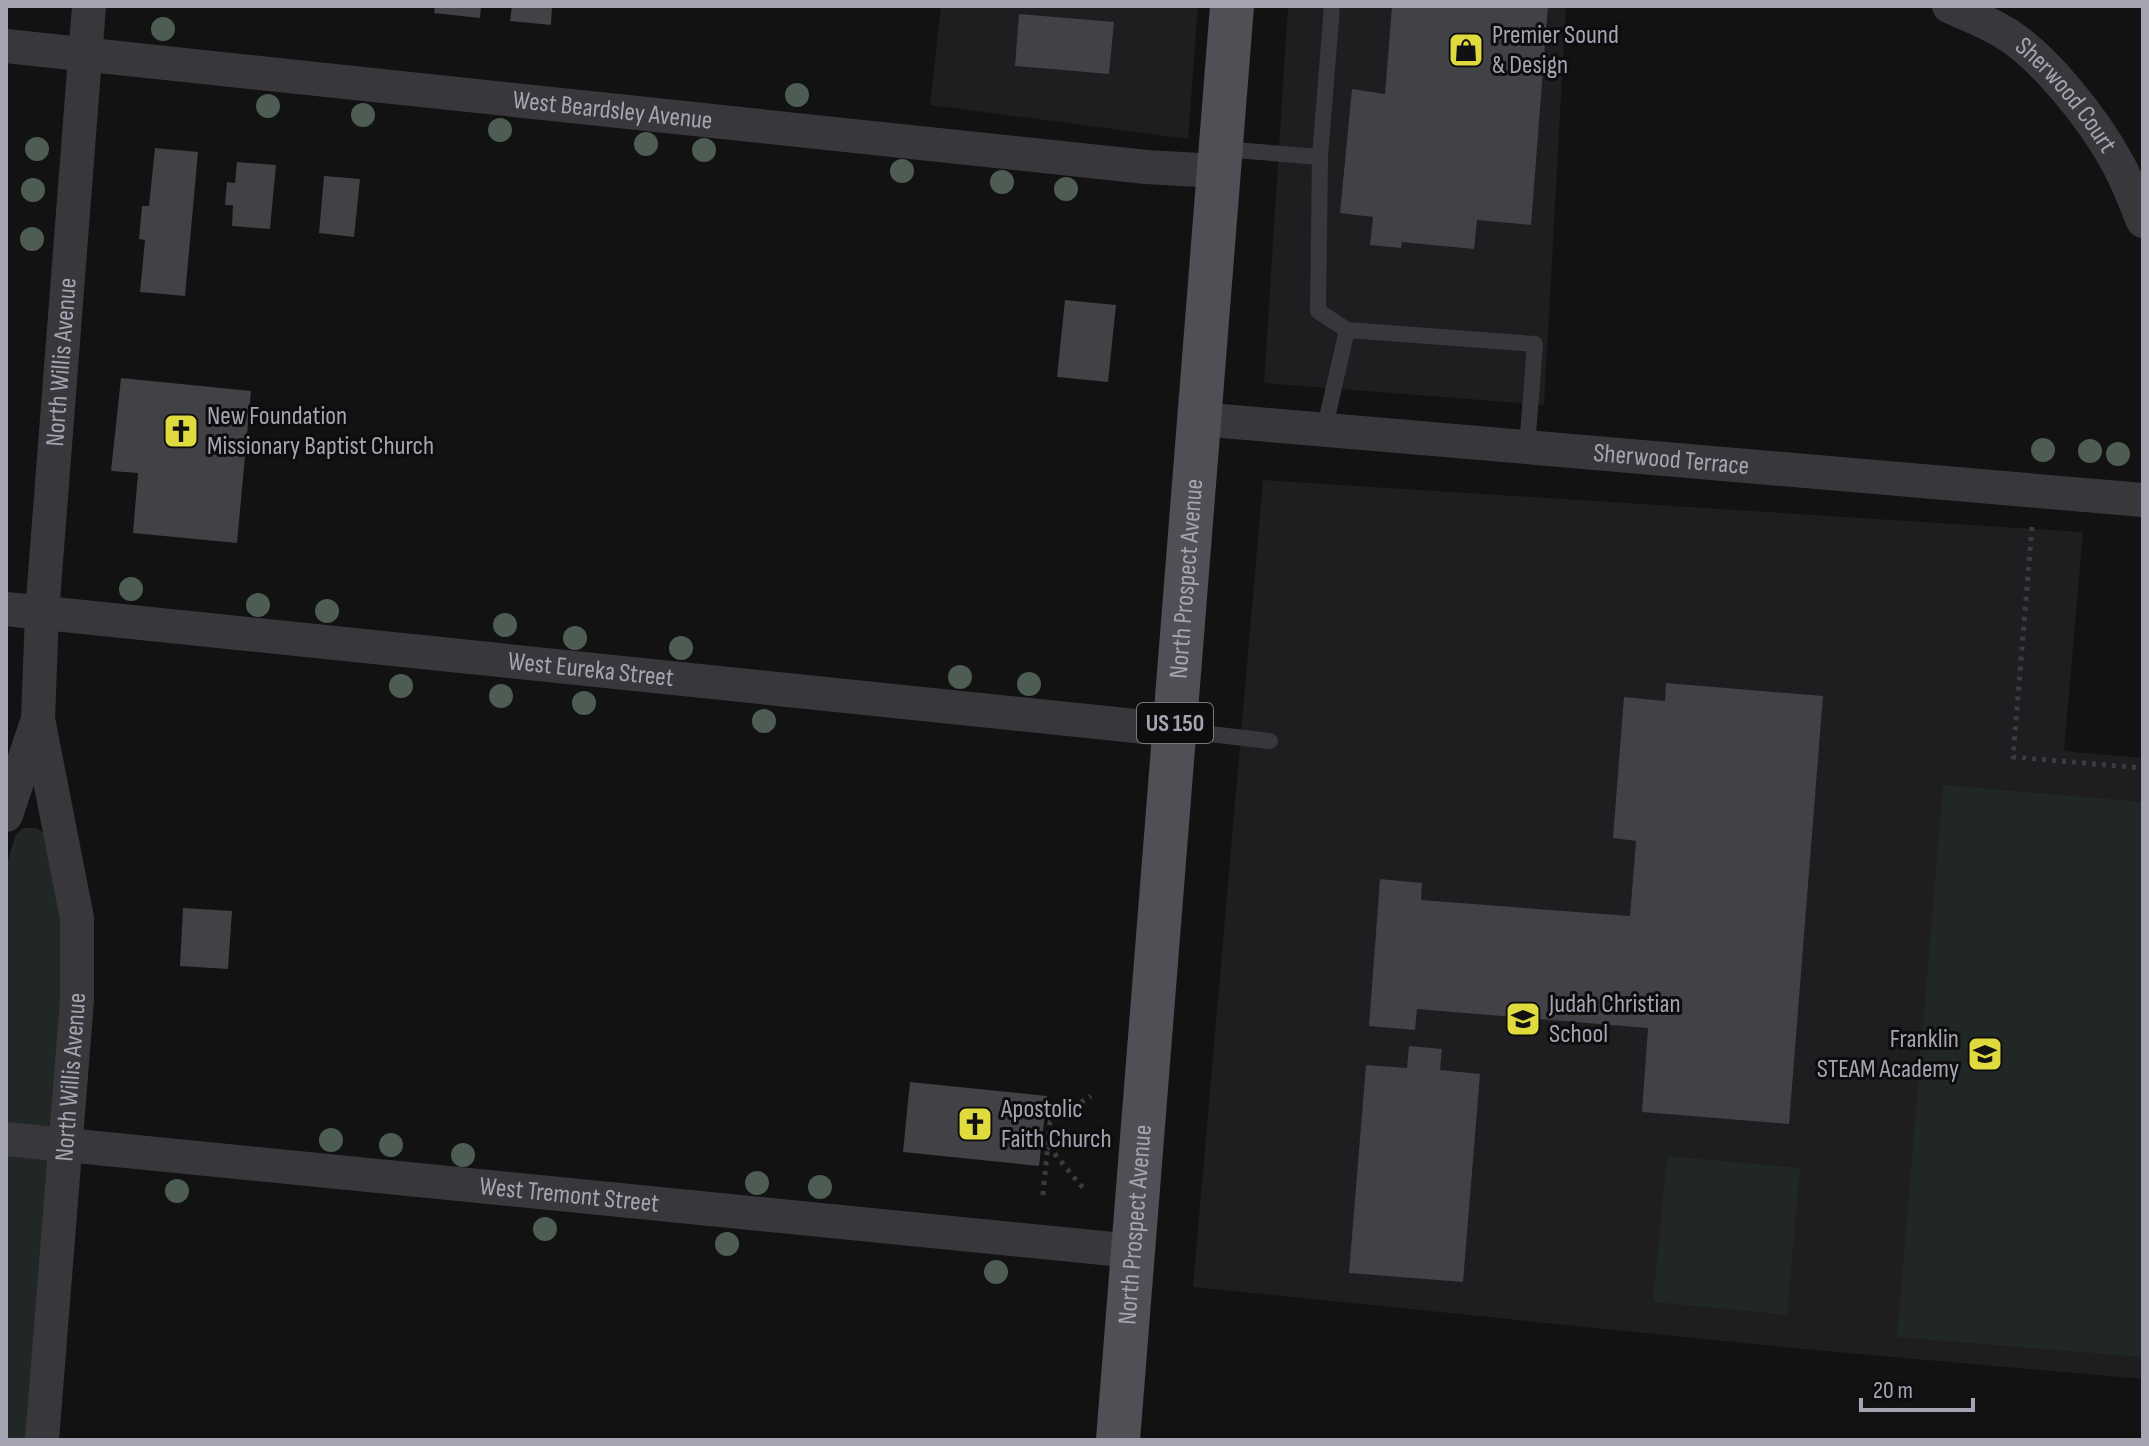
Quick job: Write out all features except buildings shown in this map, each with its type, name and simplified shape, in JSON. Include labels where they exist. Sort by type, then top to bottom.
[{"type":"main road","name":"North Prospect Avenue","points":[[1118,1440],[1232,6]]},
{"type":"street","name":"North Willis Avenue","points":[[42,1440],[77,1000],[77,918],[38,719],[42,613],[89,6]]},
{"type":"street","name":"Sherwood Court","points":[[1949,6],[2002,31],[2050,72],[2103,139],[2118,164],[2143,221]]},
{"type":"street","name":"West Beardsley Avenue","points":[[6,46],[1146,167],[1219,160]]},
{"type":"street","name":"Sherwood Terrace","points":[[1199,419],[2143,500]]},
{"type":"street","name":"West Eureka Street","points":[[6,609],[1174,730]]},
{"type":"street","name":"North Willis Avenue","points":[[6,815],[38,719]]},
{"type":"street","name":"West Tremont Street","points":[[6,1139],[1133,1251]]},
{"type":"lane","points":[[1332,6],[1320,157],[1318,311],[1347,330],[1535,344],[1527,447]]},
{"type":"lane","points":[[1219,160],[1320,157]]},
{"type":"lane","points":[[1324,431],[1347,330]]},
{"type":"lane","points":[[1174,730],[1270,741]]},
{"type":"path","points":[[2032,527],[2013,757],[2143,768]]},
{"type":"path","points":[[1043,1195],[1050,1122],[1091,1096]]},
{"type":"path","points":[[1047,1146],[1083,1188]]},
{"type":"shaded area","points":[[941,6],[1198,6],[1188,139],[930,105]]},
{"type":"shaded area","points":[[1288,6],[1566,6],[1544,405],[1264,383]]},
{"type":"shaded area","name":"Judah Christian School","points":[[1263,480],[2083,532],[2064,751],[2143,758],[2143,1379],[1803,1349],[1193,1287]]},
{"type":"shaded area","name":"Franklin STEAM Academy","points":[[1943,785],[2143,802],[2143,1357],[1897,1337]]},
{"type":"shaded area","points":[[24,828],[37,828],[45,834],[61,916],[60,1006],[28,1440],[6,1440],[6,866],[16,834]]},
{"type":"shaded area","points":[[1667,1156],[1800,1168],[1787,1315],[1653,1302]]},
{"type":"place","name":"Premier Sound & Design","points":[[1466,50]]},
{"type":"place","name":"New Foundation Missionary Baptist Church","points":[[181,431]]},
{"type":"place","name":"Judah Christian School","points":[[1523,1019]]},
{"type":"place","name":"Franklin STEAM Academy","points":[[1985,1054]]},
{"type":"place","name":"Apostolic Faith Church","points":[[975,1124]]}]
